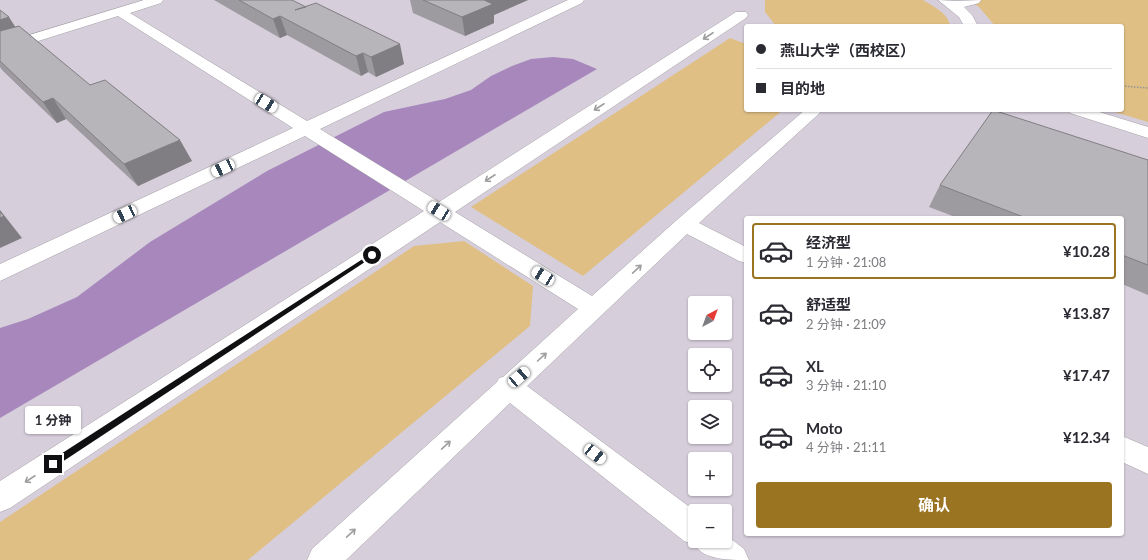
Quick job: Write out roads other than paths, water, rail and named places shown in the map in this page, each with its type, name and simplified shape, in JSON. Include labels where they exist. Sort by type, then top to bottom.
[{"type":"street","points":[[0,49],[157,0]]},
{"type":"street","points":[[0,273],[578,0]]},
{"type":"street","points":[[950,3],[975,0]]},
{"type":"street","points":[[950,3],[969,20],[970,24]]},
{"type":"street","points":[[120,12],[595,309]]},
{"type":"street","points":[[0,498],[743,14]]},
{"type":"street","points":[[322,560],[508,386],[595,309],[685,224],[813,112]]},
{"type":"street","points":[[1082,112],[1148,133]]},
{"type":"street","points":[[1115,112],[1148,122]]},
{"type":"street","points":[[685,224],[744,255]]},
{"type":"street","points":[[508,386],[688,525]]},
{"type":"street","points":[[1124,449],[1148,462]]},
{"type":"street","points":[[718,548],[733,560]]}]
